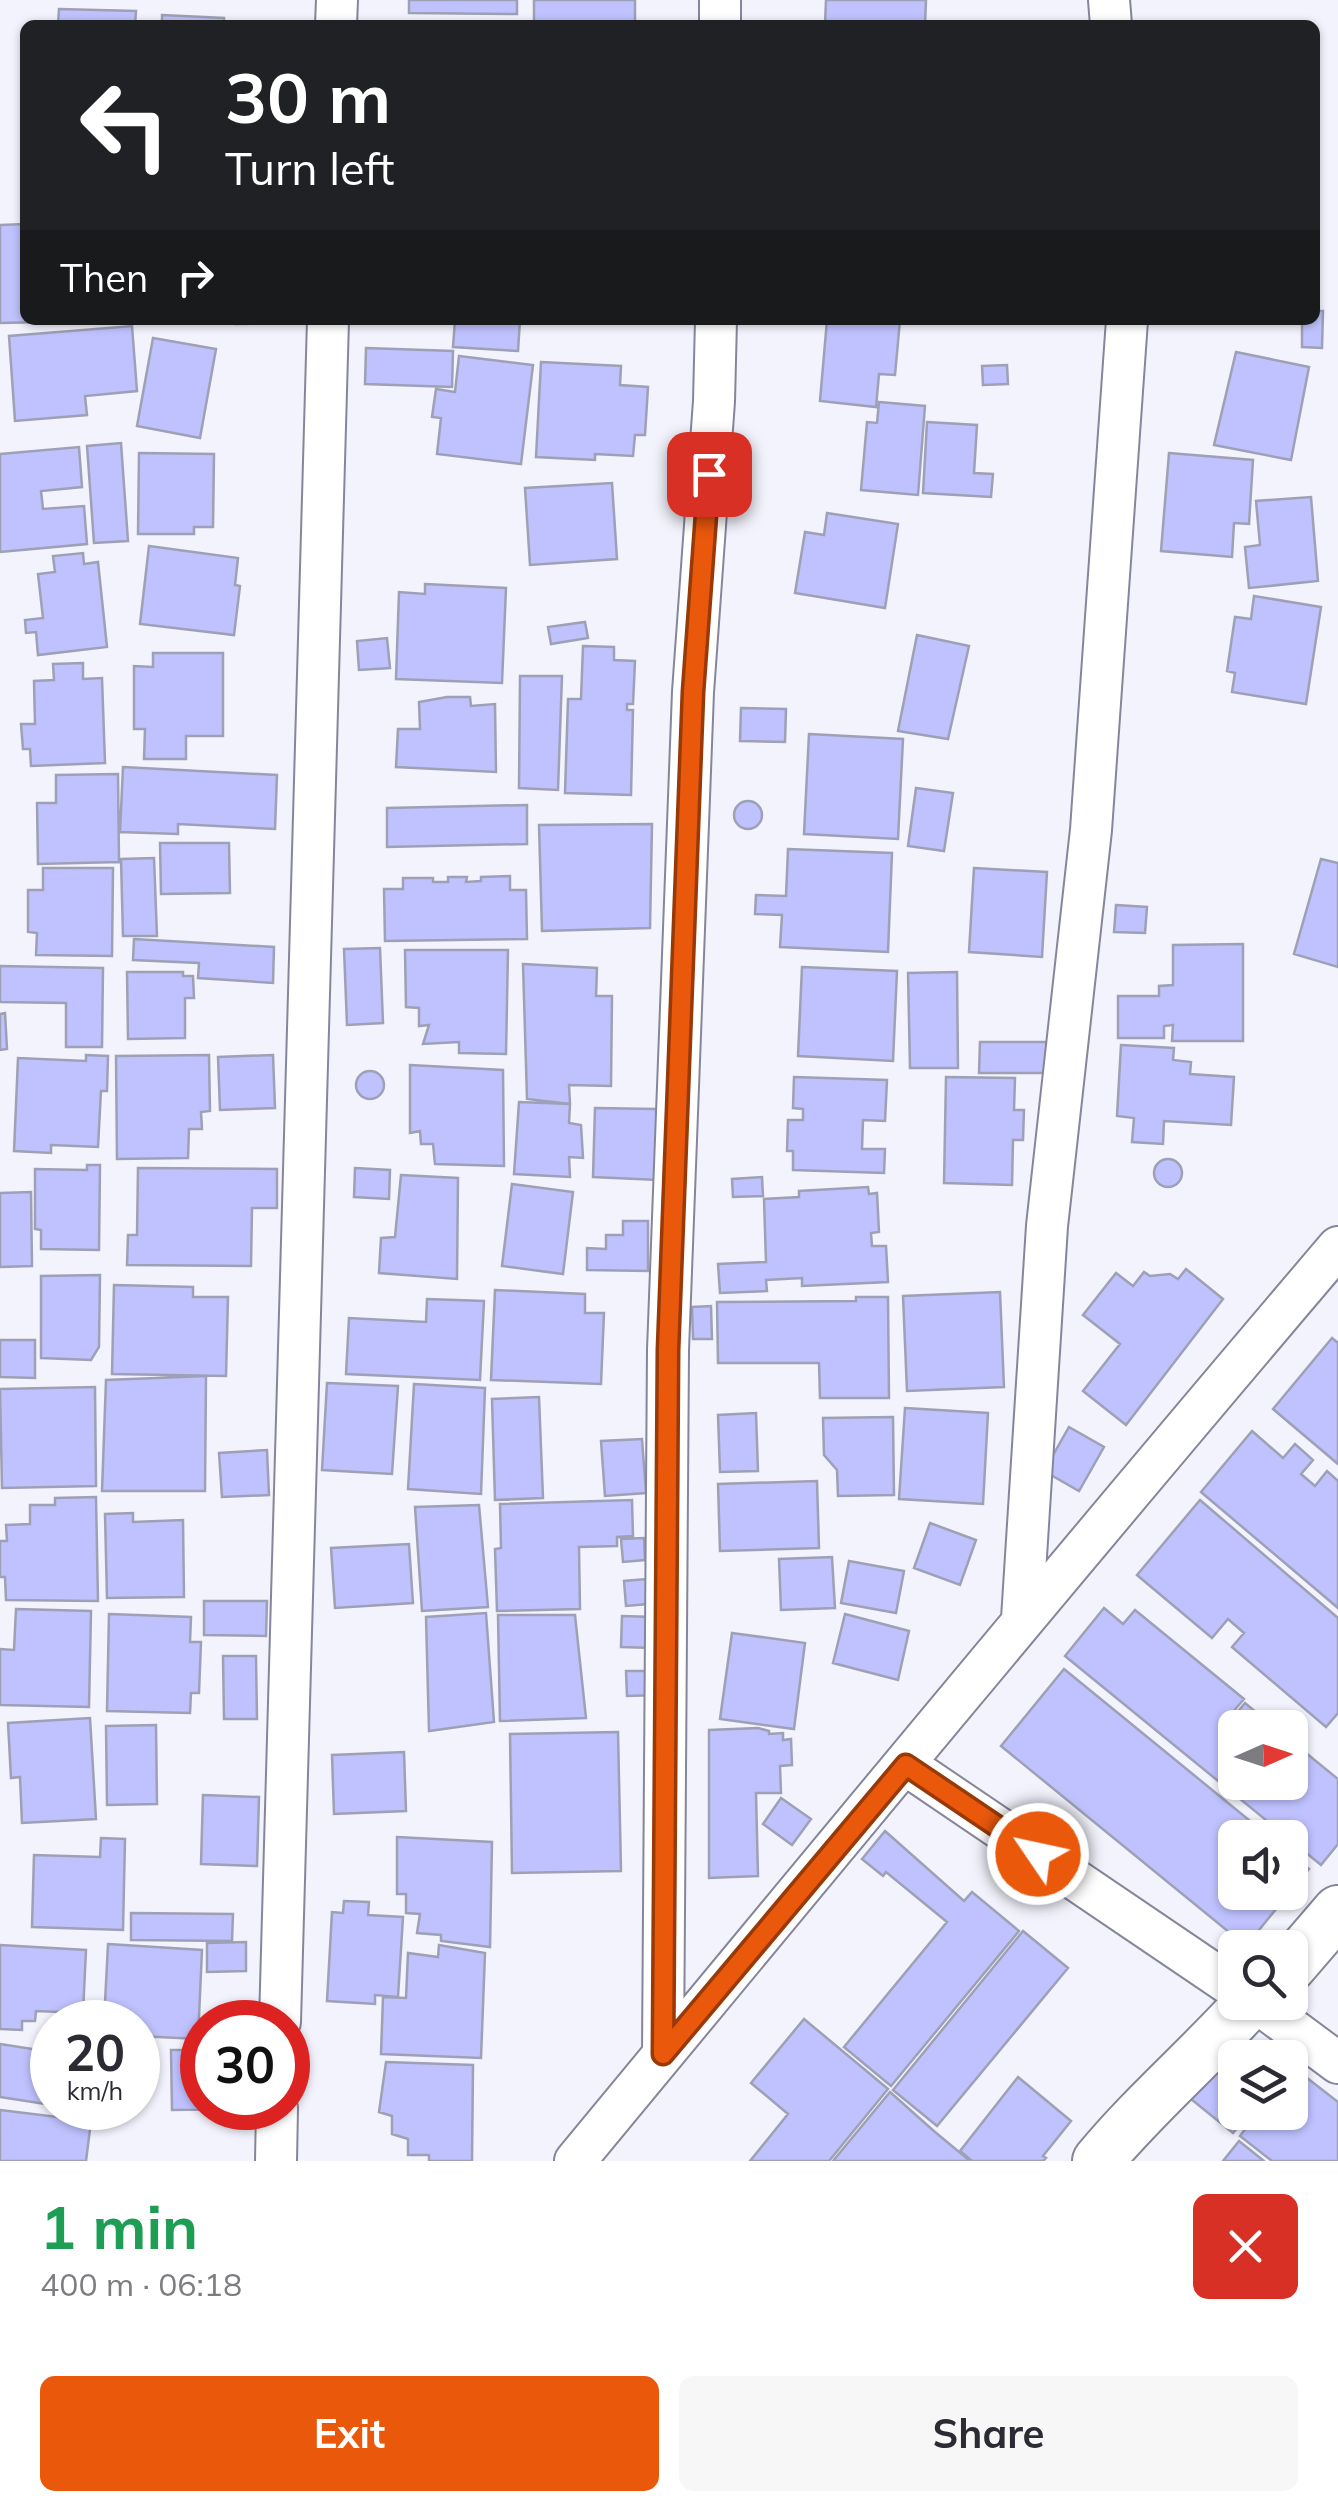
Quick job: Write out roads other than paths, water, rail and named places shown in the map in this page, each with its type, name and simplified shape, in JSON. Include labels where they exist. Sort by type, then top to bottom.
[{"type":"street","points":[[281,2000],[328,325]]},
{"type":"street","points":[[663,2054],[668,1350],[693,692],[716,325]]},
{"type":"street","points":[[1022,1619],[1047,1226],[1092,830],[1127,325]]},
{"type":"street","points":[[574,2161],[906,1765],[1022,1619],[1338,1247]]},
{"type":"street","points":[[906,1765],[1218,1976]]},
{"type":"street","points":[[1308,1946],[1338,1911]]},
{"type":"street","points":[[1098,2161],[1131,2121],[1236,2020]]},
{"type":"street","points":[[1278,2020],[1338,2063]]},
{"type":"street","points":[[276,2161],[277,2130]]}]
